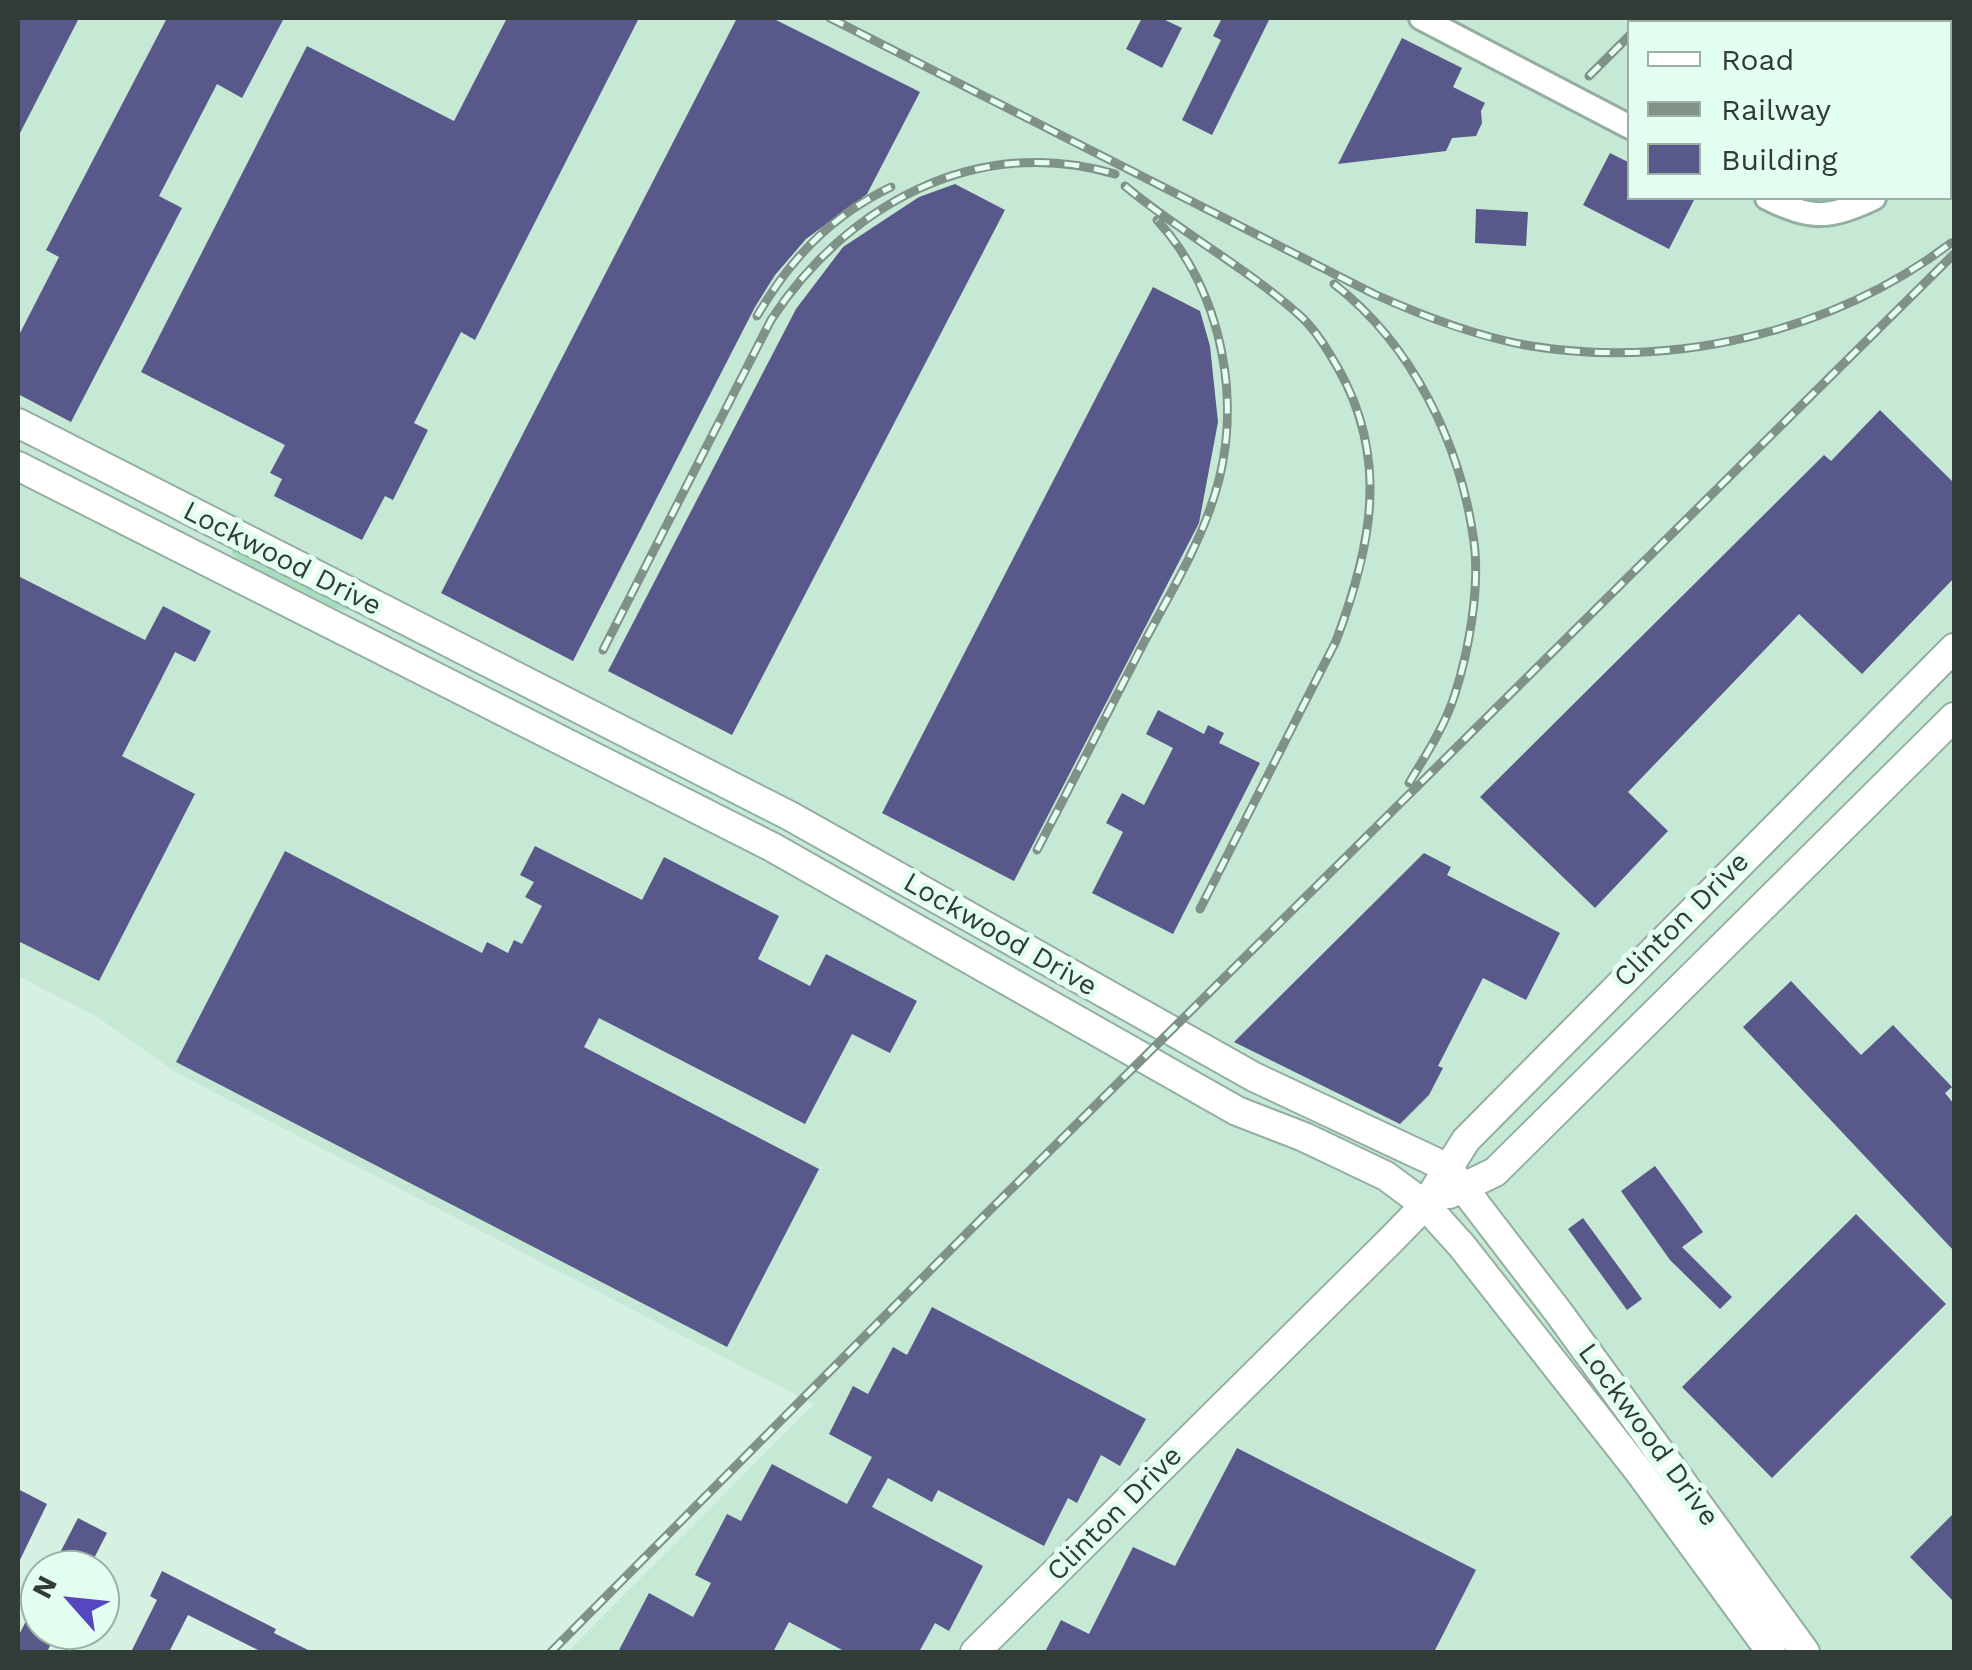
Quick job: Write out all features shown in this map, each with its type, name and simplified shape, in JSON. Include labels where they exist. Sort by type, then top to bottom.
[{"type":"main road","name":"Lockwood Drive","points":[[18,423],[807,826],[1254,1077],[1456,1178],[1805,1652]]},
{"type":"main road","name":"Lockwood Drive","points":[[18,466],[772,848],[1237,1111],[1386,1176],[1425,1205],[1462,1246],[1595,1416],[1770,1652]]},
{"type":"main road","points":[[102,509],[120,476]]},
{"type":"main road","points":[[205,562],[223,528]]},
{"type":"main road","name":"Clinton Drive","points":[[1456,1178],[1466,1140],[1954,648]]},
{"type":"main road","points":[[1910,692],[1951,720]]},
{"type":"main road","name":"Clinton Drive","points":[[975,1652],[1425,1205],[1456,1178],[1495,1172],[1951,720]]},
{"type":"main road","points":[[1595,1416],[1620,1397]]},
{"type":"main road","points":[[1676,1523],[1699,1505]]},
{"type":"main road","points":[[1725,1590],[1748,1572]]},
{"type":"street","points":[[1421,18],[1627,125]]},
{"type":"street","points":[[1772,200],[1818,216],[1870,200]]},
{"type":"shaded area","points":[[18,18],[1954,18],[1954,1652],[567,1652],[814,1404],[175,1072],[96,1016],[18,976]]},
{"type":"shaded area","points":[[232,549],[343,603],[348,610],[335,608],[241,561]]},
{"type":"building","points":[[18,18],[79,18],[18,137]]},
{"type":"building","points":[[167,18],[284,18],[242,98],[217,84],[159,196],[182,208],[71,422],[18,394],[18,337],[59,257],[46,250]]},
{"type":"building","points":[[507,18],[639,18],[475,340],[461,332],[414,423],[428,430],[393,500],[385,496],[362,540],[274,496],[282,479],[270,473],[285,445],[141,372],[307,46],[454,121]]},
{"type":"building","points":[[737,18],[772,18],[920,92],[867,194],[806,239],[775,275],[755,307],[573,661],[441,593]]},
{"type":"building","points":[[1142,18],[1161,18],[1182,28],[1162,68],[1126,49]]},
{"type":"building","points":[[1222,18],[1270,18],[1212,135],[1182,120],[1221,40],[1213,36]]},
{"type":"building","points":[[1402,38],[1462,68],[1453,87],[1485,103],[1476,136],[1452,138],[1446,151],[1338,164]]},
{"type":"building","points":[[1610,153],[1627,162],[1627,200],[1694,200],[1669,249],[1583,205]]},
{"type":"building","points":[[955,184],[1005,210],[732,735],[608,671],[796,309],[843,247],[919,197]]},
{"type":"building","points":[[1476,209],[1528,212],[1526,246],[1475,243]]},
{"type":"building","points":[[1153,287],[1200,311],[1210,346],[1218,422],[1199,523],[1014,881],[882,813]]},
{"type":"building","points":[[1880,410],[1954,483],[1954,578],[1862,674],[1799,614],[1628,792],[1668,831],[1595,908],[1480,797],[1824,455],[1831,461]]},
{"type":"building","points":[[18,576],[145,640],[163,606],[211,631],[195,662],[175,652],[122,756],[195,794],[99,981],[18,941]]},
{"type":"building","points":[[1158,710],[1204,734],[1208,725],[1224,733],[1219,743],[1260,763],[1173,934],[1092,893],[1123,832],[1106,823],[1122,793],[1144,805],[1173,748],[1146,734]]},
{"type":"building","points":[[535,846],[642,900],[664,857],[779,916],[758,959],[810,986],[826,954],[917,1001],[890,1053],[852,1034],[805,1124],[599,1018],[584,1047],[819,1169],[727,1347],[176,1062],[285,851],[482,953],[487,942],[508,953],[514,940],[522,944],[542,906],[525,897],[534,882],[520,875]]},
{"type":"building","points":[[1424,853],[1451,867],[1447,875],[1560,933],[1526,1000],[1483,978],[1438,1066],[1443,1068],[1429,1095],[1400,1124],[1234,1042]]},
{"type":"building","points":[[1791,981],[1861,1055],[1893,1025],[1952,1087],[1945,1093],[1954,1104],[1954,1251],[1743,1027]]},
{"type":"building","points":[[1655,1166],[1703,1232],[1682,1247],[1732,1297],[1720,1309],[1670,1260],[1621,1191]]},
{"type":"building","points":[[1856,1214],[1946,1304],[1772,1478],[1682,1387]]},
{"type":"building","points":[[1583,1218],[1642,1299],[1627,1310],[1568,1229]]},
{"type":"building","points":[[932,1307],[1146,1419],[1120,1466],[1101,1455],[1077,1503],[1068,1498],[1044,1546],[938,1490],[932,1502],[888,1478],[872,1507],[983,1566],[949,1631],[935,1623],[919,1652],[846,1652],[789,1622],[773,1652],[618,1652],[649,1593],[693,1617],[711,1583],[695,1575],[727,1514],[741,1521],[772,1464],[847,1504],[872,1457],[829,1434],[853,1386],[868,1394],[893,1347],[907,1355]]},
{"type":"building","points":[[1237,1448],[1476,1570],[1434,1652],[1045,1652],[1061,1620],[1089,1634],[1133,1547],[1175,1566]]},
{"type":"building","points":[[18,1489],[47,1504],[25,1550],[20,1550],[18,1564]]},
{"type":"building","points":[[1954,1513],[1954,1602],[1910,1557]]},
{"type":"building","points":[[78,1518],[107,1533],[98,1550],[61,1550]]},
{"type":"building","points":[[162,1571],[276,1629],[274,1633],[312,1652],[262,1652],[188,1615],[169,1652],[131,1652],[157,1600],[150,1596]]},
{"type":"building","points":[[20,1633],[20,1650],[48,1650],[18,1652]]},
{"type":"railway","points":[[830,18],[1374,294],[1448,324],[1525,345],[1636,352],[1748,337],[1855,300],[1905,274],[1951,243]]},
{"type":"railway","points":[[1660,20],[1663,18]]},
{"type":"railway","points":[[1589,76],[1627,38]]},
{"type":"railway","points":[[603,650],[771,320],[802,279],[837,243],[876,212],[919,188],[965,172],[1014,163],[1064,164],[1115,174]]},
{"type":"railway","points":[[1125,186],[1256,280],[1309,325],[1334,361],[1354,402],[1365,436],[1369,470],[1366,538],[1336,641],[1200,909]]},
{"type":"railway","points":[[757,316],[784,275],[814,241],[850,211],[891,187]]},
{"type":"railway","points":[[1037,850],[1189,557],[1207,517],[1223,462],[1227,388],[1222,351],[1198,281],[1157,220]]},
{"type":"railway","points":[[551,1652],[988,1212],[1954,254]]},
{"type":"railway","points":[[1334,284],[1387,336],[1429,399],[1458,469],[1474,542],[1474,599],[1460,677],[1441,729],[1409,783]]}]
